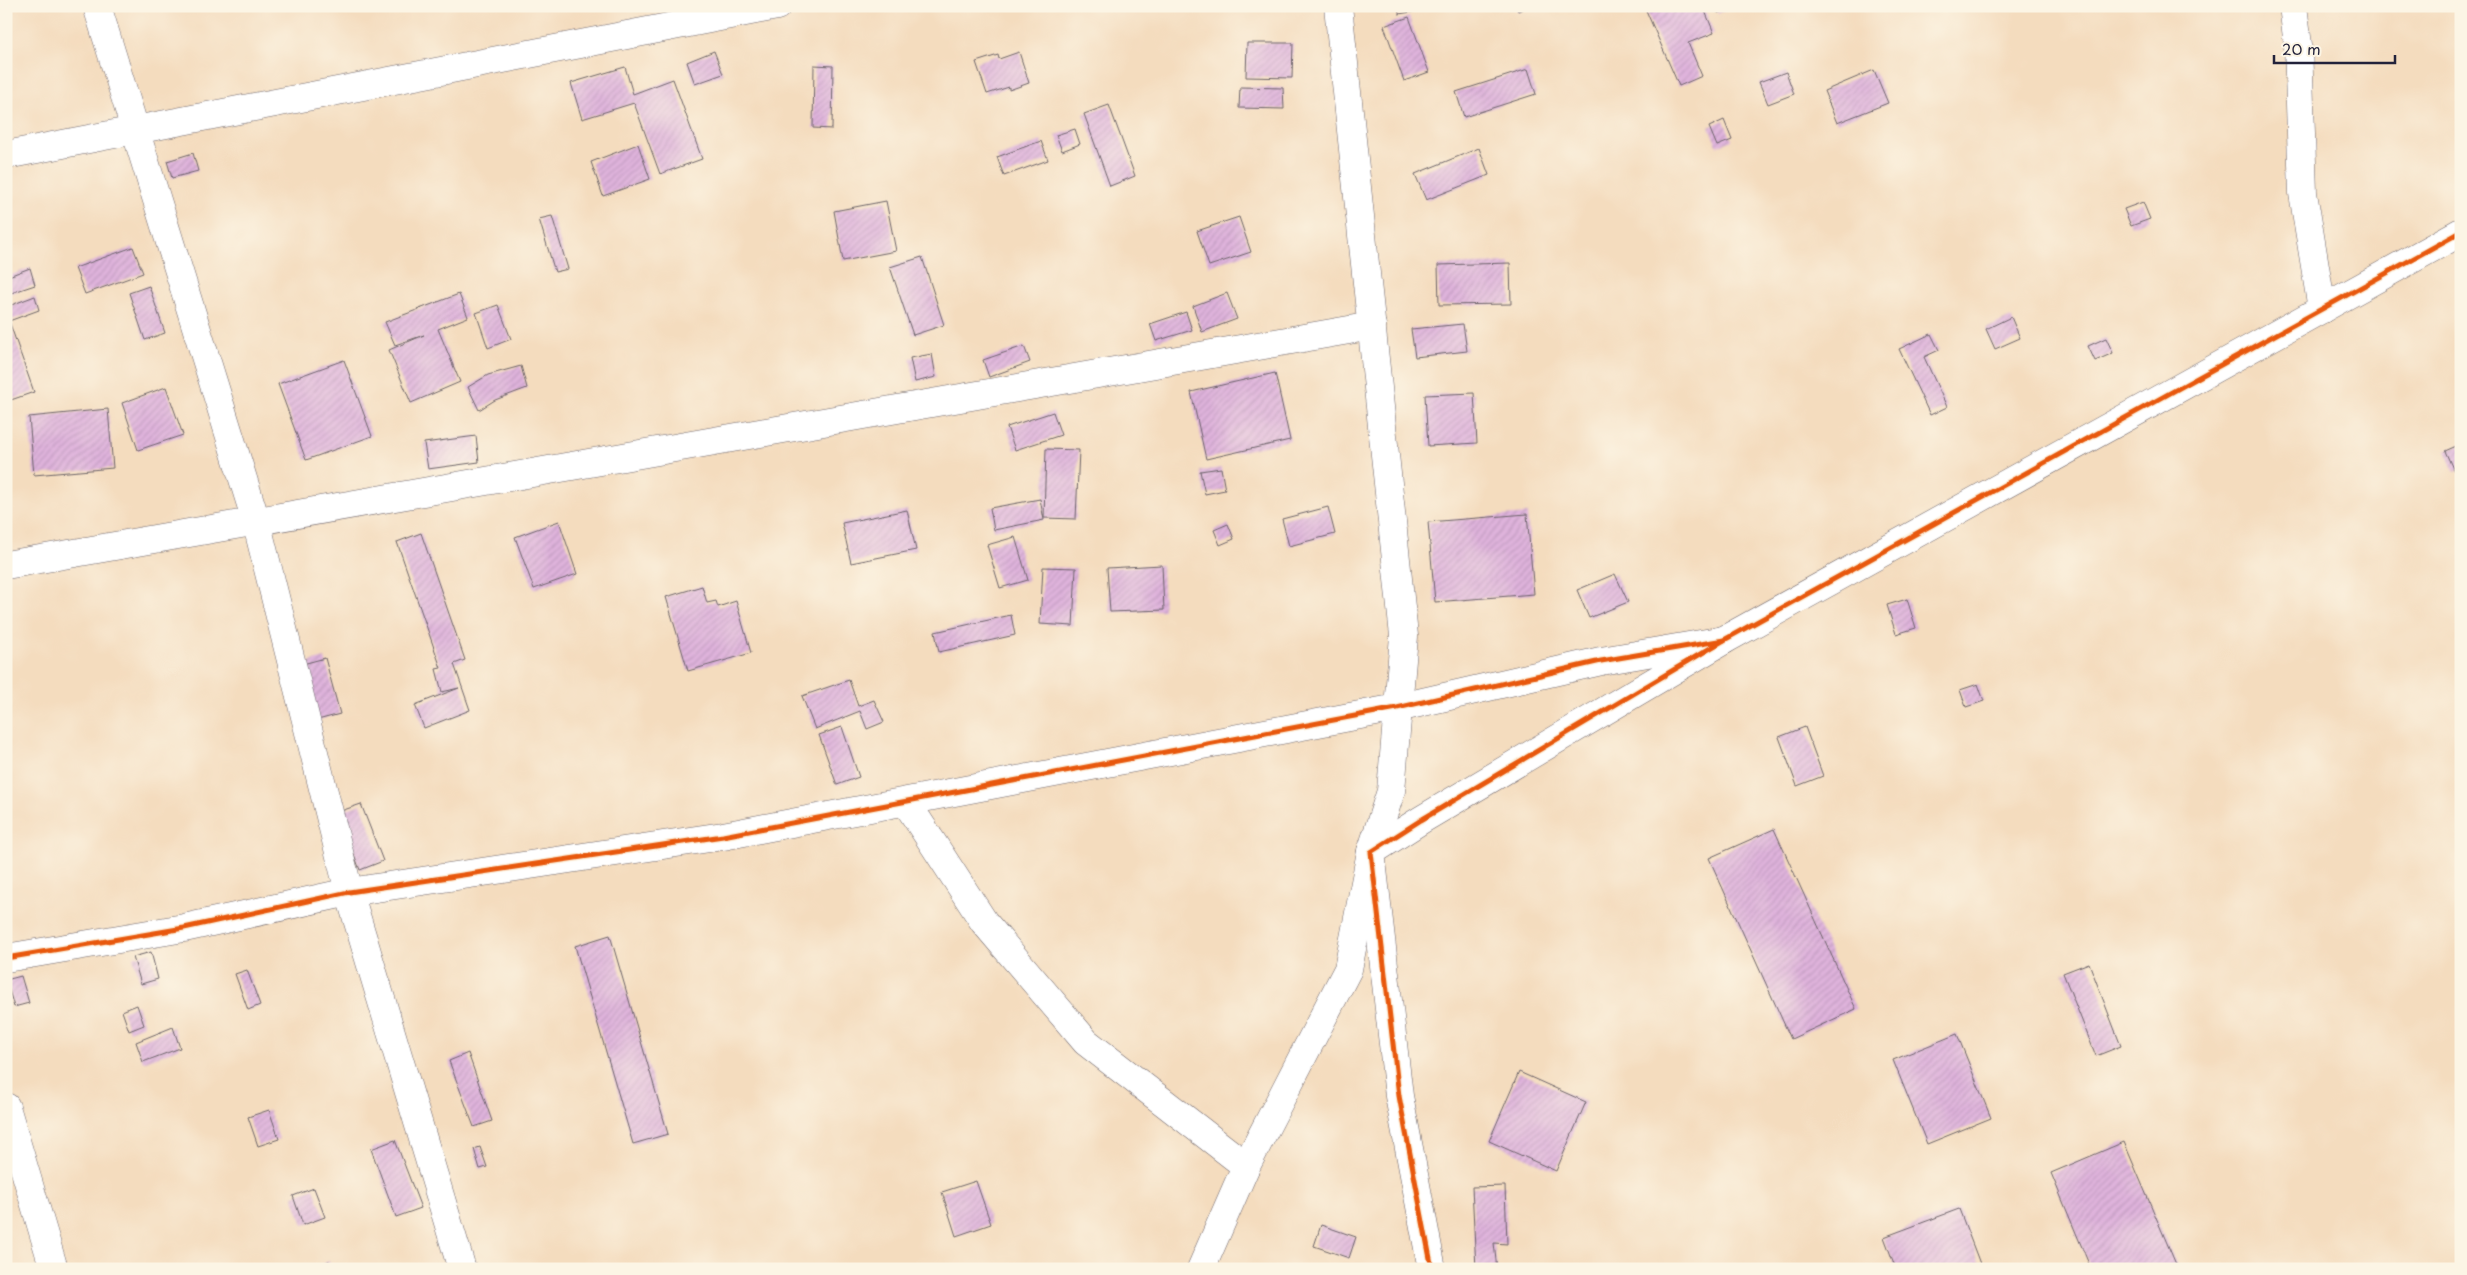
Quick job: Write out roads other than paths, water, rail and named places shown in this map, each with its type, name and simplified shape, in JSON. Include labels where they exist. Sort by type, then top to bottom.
[{"type":"street","points":[[97,6],[256,521],[349,892],[462,1269]]},
{"type":"street","points":[[6,155],[777,6]]},
{"type":"street","points":[[1200,1269],[1246,1166],[1348,969],[1372,852],[1391,791],[1404,636],[1338,6]]},
{"type":"street","points":[[2293,6],[2298,45],[2303,192],[2322,309]]},
{"type":"street","points":[[1372,852],[1421,820],[1724,640],[2461,232]]},
{"type":"street","points":[[6,565],[1372,326]]},
{"type":"street","points":[[6,958],[184,928],[349,892],[723,836],[1398,708],[1601,661],[1724,640]]},
{"type":"street","points":[[906,802],[984,922],[1086,1042],[1246,1166]]},
{"type":"street","points":[[1372,852],[1399,1096],[1432,1269]]},
{"type":"street","points":[[6,1107],[54,1269]]}]
